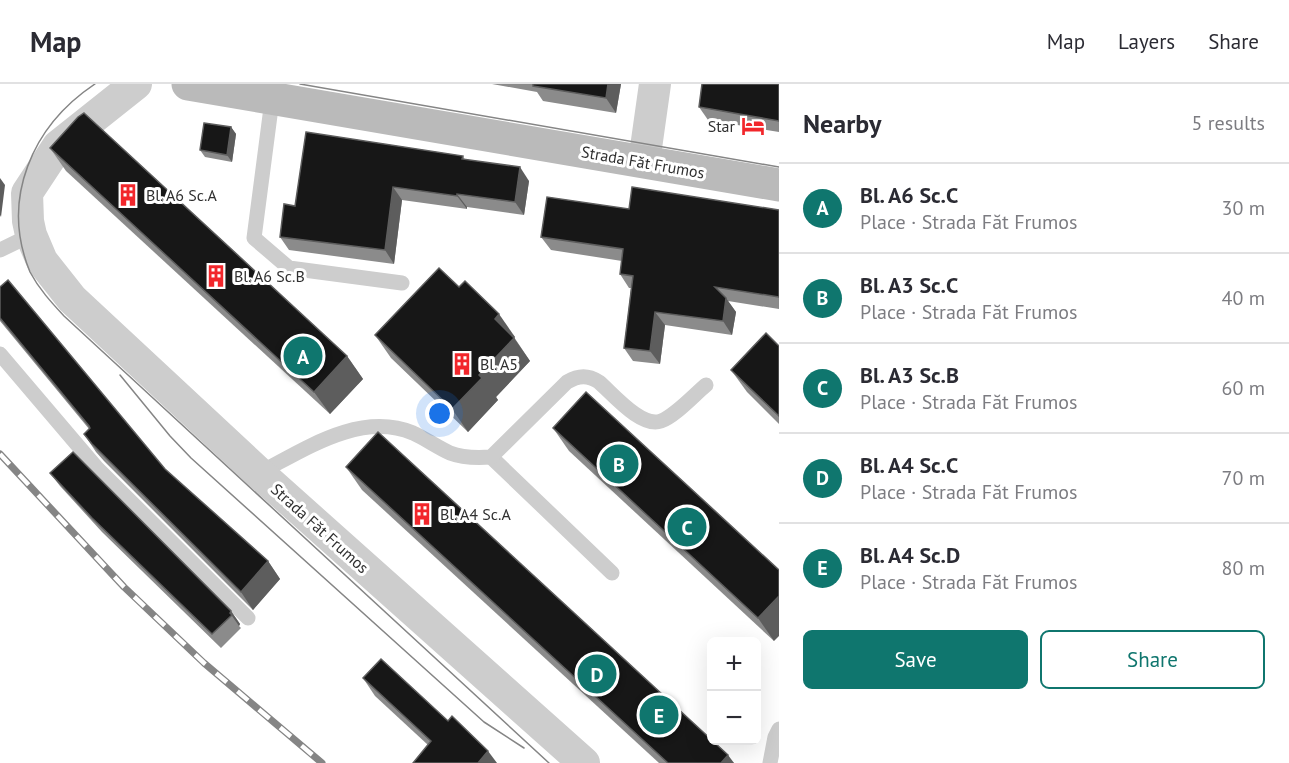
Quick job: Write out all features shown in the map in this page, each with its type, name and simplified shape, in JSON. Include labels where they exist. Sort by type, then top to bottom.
[{"type":"main road","name":"Strada Făt Frumos","points":[[188,84],[779,185]]},
{"type":"street","points":[[136,84],[58,146],[27,193],[31,235],[42,261],[72,299],[259,473]]},
{"type":"street","points":[[644,162],[655,84]]},
{"type":"street","name":"Strada Făt Frumos","points":[[259,473],[584,763]]},
{"type":"lane","points":[[272,99],[254,238],[289,268],[402,283]]},
{"type":"lane","points":[[0,250],[31,235]]},
{"type":"lane","points":[[0,354],[97,468],[248,618]]},
{"type":"lane","points":[[612,573],[491,457],[567,382],[575,378],[583,376],[592,378],[638,416],[652,422],[668,417],[706,385]]},
{"type":"lane","name":"Strada Făt Frumos","points":[[259,473],[319,442],[351,430],[378,426],[413,433],[451,453],[471,458],[491,457]]},
{"type":"lane","points":[[770,763],[775,737],[779,729]]},
{"type":"building","points":[[533,84],[608,84],[606,98],[533,86]]},
{"type":"building","points":[[702,84],[779,84],[779,121],[699,107]]},
{"type":"building","points":[[84,113],[347,356],[314,392],[50,148]]},
{"type":"building","points":[[204,123],[231,127],[227,155],[200,150]]},
{"type":"building","points":[[306,132],[520,167],[515,202],[393,187],[385,250],[280,237],[284,204],[295,206]]},
{"type":"building","points":[[632,187],[779,210],[779,297],[715,287],[726,298],[723,321],[655,312],[650,351],[624,348],[633,276],[620,274],[623,249],[541,237],[547,197],[629,209]]},
{"type":"building","name":"Bl. A5","points":[[439,268],[459,287],[465,281],[499,314],[495,319],[514,338],[479,375],[482,378],[452,409],[375,335]]},
{"type":"building","points":[[8,280],[165,469],[268,561],[241,592],[84,434],[90,428],[89,426],[0,318],[0,287]]},
{"type":"building","points":[[766,333],[779,346],[779,416],[731,370]]},
{"type":"building","points":[[586,392],[779,570],[779,596],[758,618],[553,428]]},
{"type":"building","points":[[378,432],[707,736],[707,745],[717,745],[728,755],[721,763],[668,763],[346,467]]},
{"type":"building","points":[[73,452],[231,611],[232,615],[212,634],[92,518],[50,473]]},
{"type":"building","points":[[381,659],[448,721],[452,716],[488,751],[478,763],[413,763],[431,741],[363,678]]},
{"type":"tram line","points":[[95,84],[73,101],[54,121],[39,143],[28,166],[21,192],[19,218],[22,245],[30,272],[37,284],[64,316],[549,763]]},
{"type":"tram line","points":[[300,84],[779,167]]},
{"type":"tram line","points":[[120,375],[191,458],[484,722],[524,748]]},
{"type":"railway","points":[[0,454],[124,587],[204,663],[322,763]]},
{"type":"place","name":"Star","points":[[753,126]]},
{"type":"place","name":"Bl. A6 Sc.A","points":[[128,195]]},
{"type":"place","name":"Bl. A6 Sc.B","points":[[216,276]]},
{"type":"place","name":"Bl. A6 Sc.C","points":[[303,356]]},
{"type":"place","name":"Bl. A5","points":[[462,364]]},
{"type":"place","name":"Bl. A3 Sc.C","points":[[619,464]]},
{"type":"place","name":"Bl. A4 Sc.A","points":[[422,514]]},
{"type":"place","name":"Bl. A3 Sc.B","points":[[687,527]]},
{"type":"place","name":"Bl. A4 Sc.C","points":[[597,674]]},
{"type":"place","name":"Bl. A4 Sc.D","points":[[659,715]]}]
